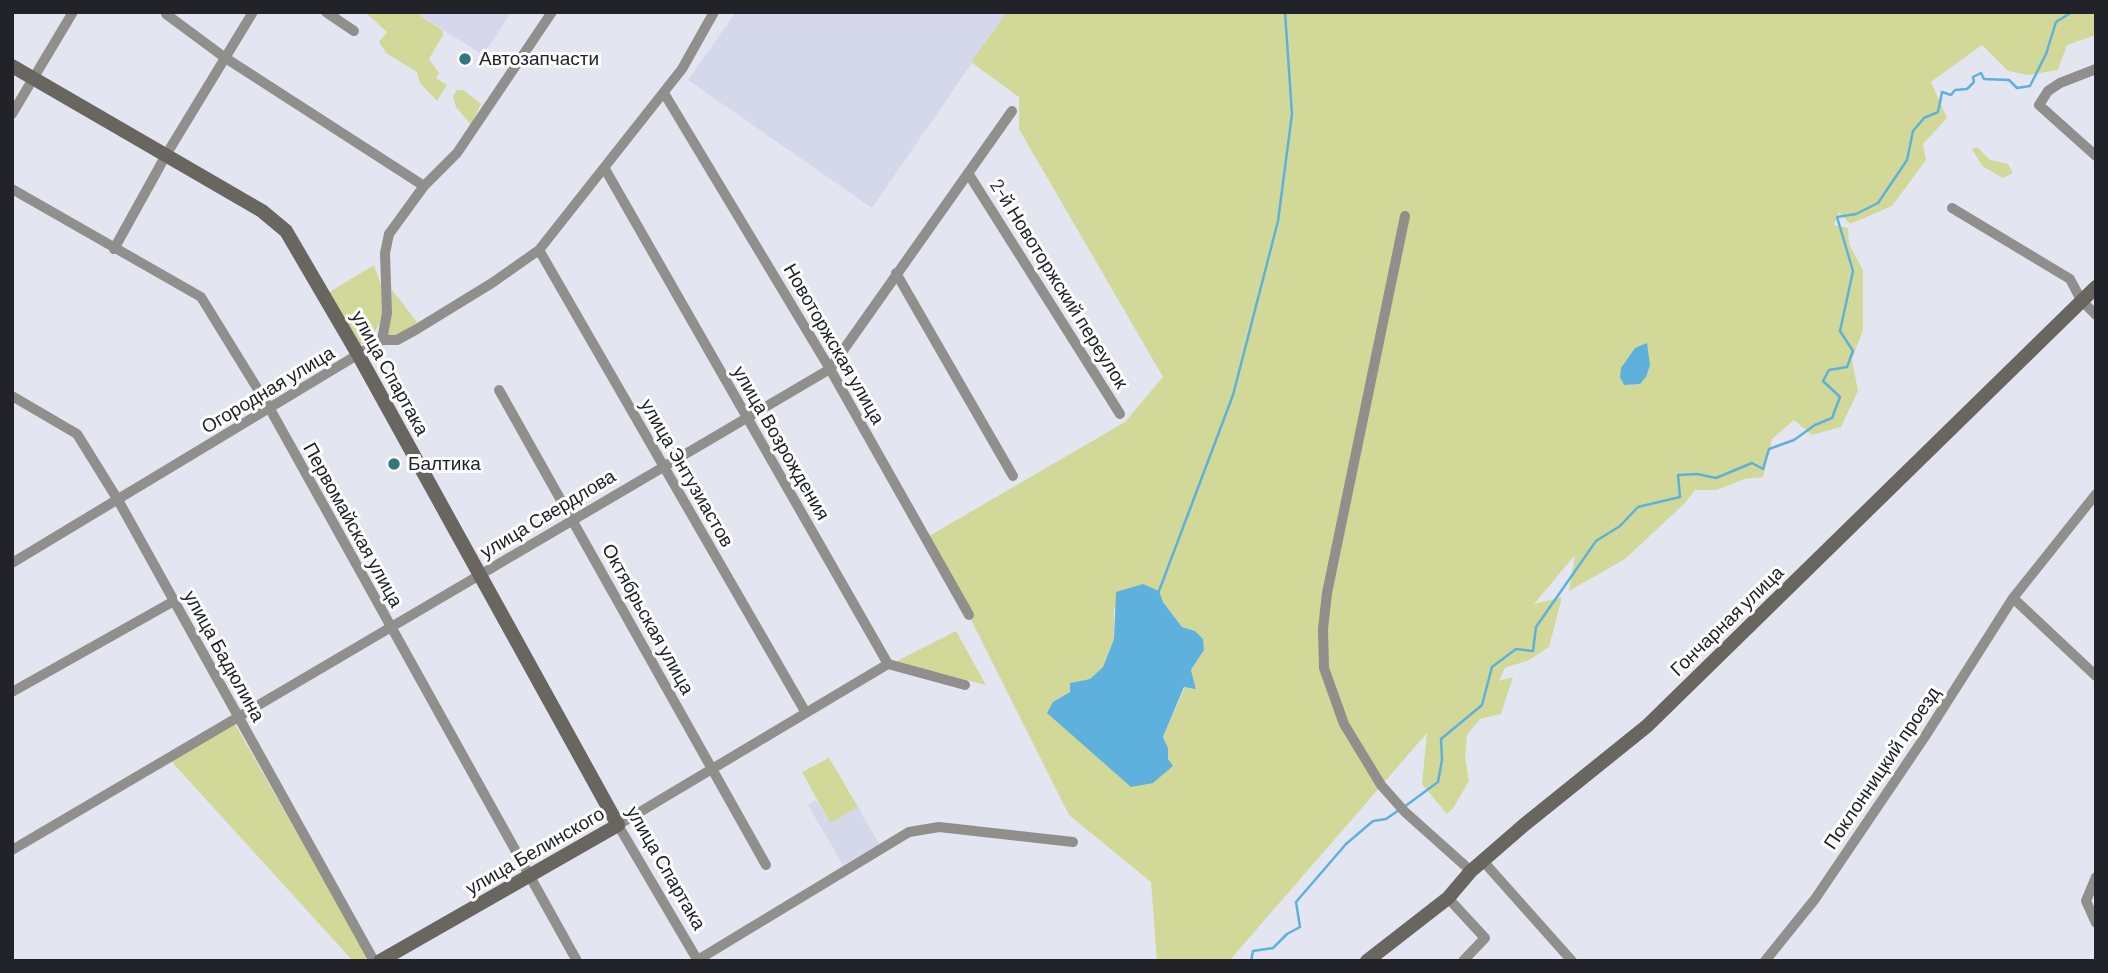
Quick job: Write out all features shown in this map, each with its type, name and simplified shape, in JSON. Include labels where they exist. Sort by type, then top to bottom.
[{"type":"street","points":[[12,114],[73,12]]},
{"type":"street","points":[[114,249],[166,155],[253,12]]},
{"type":"street","points":[[326,12],[354,31]]},
{"type":"street","points":[[382,340],[387,313],[385,253],[389,234],[424,186],[457,153],[552,12]]},
{"type":"street","name":"Огородная улица","points":[[12,564],[382,340],[397,340],[417,329],[492,283],[539,250],[682,69],[714,12]]},
{"type":"street","points":[[166,15],[224,57],[424,186]]},
{"type":"street","name":"улица Спартака","points":[[12,66],[267,214],[283,227],[359,356],[618,825],[697,961]]},
{"type":"street","points":[[2096,69],[2060,83],[2048,91],[2039,105],[2096,156]]},
{"type":"street","name":"Новоторжская улица","points":[[664,93],[830,369],[969,615]]},
{"type":"street","name":"улица Свердлова","points":[[12,850],[830,369],[895,273],[1012,111]]},
{"type":"street","name":"улица Возрождения","points":[[605,169],[888,664]]},
{"type":"street","name":"2-й Новоторжский переулок","points":[[968,173],[1120,414]]},
{"type":"street","name":"Первомайская улица","points":[[12,188],[201,297],[270,409],[577,961]]},
{"type":"street","points":[[1952,208],[2070,279],[2081,300],[2096,315]]},
{"type":"street","points":[[1405,216],[1327,593],[1323,629],[1324,668],[1344,724],[1381,785],[1402,809],[1471,871]]},
{"type":"street","name":"улица Энтузиастов","points":[[539,250],[806,713]]},
{"type":"street","points":[[895,273],[1013,476]]},
{"type":"street","name":"Гончарная улица","points":[[1367,961],[1448,898],[1471,871],[1647,726],[2096,287]]},
{"type":"street","name":"Октябрьская улица","points":[[499,390],[766,865]]},
{"type":"street","name":"улица Бадюлина","points":[[12,397],[78,434],[118,500],[374,961]]},
{"type":"street","name":"Поклонницкий проезд","points":[[1765,961],[1815,899],[2017,594],[2096,494]]},
{"type":"street","points":[[2017,594],[2094,671]]},
{"type":"street","points":[[12,692],[174,601]]},
{"type":"street","points":[[888,664],[965,685]]},
{"type":"street","name":"улица Белинского","points":[[380,961],[529,878],[888,664]]},
{"type":"street","points":[[697,961],[909,832],[931,827],[1073,842]]},
{"type":"street","points":[[1483,861],[1573,961]]},
{"type":"street","points":[[2096,877],[2086,901],[2096,923]]},
{"type":"street","points":[[1448,898],[1485,938],[1463,961]]},
{"type":"shaded area","points":[[415,12],[511,12],[483,55]]},
{"type":"shaded area","points":[[736,12],[1007,12],[872,208],[688,80]]},
{"type":"shaded area","points":[[816,800],[830,823],[858,807],[879,844],[843,865],[808,805]]},
{"type":"green space","points":[[365,12],[415,12],[442,30],[443,35],[429,59],[439,73],[436,78],[447,85],[437,101],[420,83],[417,72],[386,53],[379,42],[387,32]]},
{"type":"green space","points":[[1007,12],[2096,12],[2096,35],[2067,45],[2058,70],[2028,75],[2008,71],[1982,45],[1931,82],[1947,118],[1923,144],[1926,160],[1892,206],[1850,224],[1839,212],[1834,225],[1848,228],[1849,244],[1863,270],[1863,330],[1852,359],[1858,391],[1841,427],[1812,435],[1794,420],[1772,439],[1763,477],[1744,479],[1717,490],[1695,490],[1685,503],[1625,559],[1569,591],[1575,555],[1534,604],[1562,597],[1549,647],[1529,660],[1505,668],[1499,681],[1513,677],[1501,714],[1480,719],[1467,735],[1465,756],[1469,781],[1454,807],[1447,814],[1422,784],[1427,733],[1229,961],[1157,961],[1151,882],[1069,815],[929,536],[1125,422],[1163,377],[1019,129],[1019,97],[971,62]],"holes":[[[1163,602],[1182,627],[1195,631],[1204,650],[1191,670],[1196,688],[1185,687],[1163,737],[1168,748],[1168,759],[1053,702],[1070,692],[1071,683],[1090,679],[1103,667],[1114,639],[1114,609]]]},
{"type":"green space","points":[[457,90],[463,90],[481,104],[471,125],[456,107],[453,96]]},
{"type":"green space","points":[[1977,147],[1990,160],[2008,164],[2013,173],[2003,178],[1982,166],[1972,149]]},
{"type":"green space","points":[[374,265],[382,288],[382,320],[367,343],[356,345],[328,293]]},
{"type":"green space","points":[[392,290],[417,322],[396,338],[386,334]]},
{"type":"green space","points":[[956,631],[986,685],[895,662]]},
{"type":"green space","points":[[235,724],[368,958],[353,961],[171,761]]},
{"type":"green space","points":[[829,758],[858,807],[830,823],[802,772]]},
{"type":"water","points":[[1647,343],[1650,365],[1646,377],[1640,384],[1624,385],[1620,377],[1621,368],[1635,348]]},
{"type":"water","points":[[1143,584],[1159,591],[1163,602],[1182,627],[1195,631],[1203,639],[1204,650],[1191,670],[1196,689],[1184,687],[1163,737],[1168,748],[1168,759],[1173,766],[1153,783],[1131,787],[1047,713],[1053,702],[1070,692],[1070,683],[1090,679],[1103,667],[1114,639],[1116,592]]},
{"type":"waterway","points":[[1159,591],[1233,395],[1278,221],[1292,114],[1285,12]]},
{"type":"waterway","points":[[1404,807],[1438,782],[1442,760],[1441,739],[1482,705],[1492,667],[1516,649],[1533,651],[1536,627],[1596,541],[1620,526],[1638,507],[1680,497],[1678,475],[1697,474],[1716,478],[1752,463],[1763,469],[1769,449],[1794,440],[1815,425],[1832,418],[1840,397],[1823,381],[1829,370],[1847,367],[1853,351],[1840,331],[1853,271],[1837,217],[1856,214],[1878,203],[1907,160],[1913,131],[1924,118],[1938,112],[1942,92],[1951,95],[1955,90],[1967,89],[1974,82],[1973,77],[1981,73],[1984,79],[2009,80],[2017,88],[2030,86],[2046,54],[2056,22],[2072,12]]},
{"type":"waterway","points":[[1251,961],[1253,951],[1273,948],[1287,934],[1300,927],[1296,902],[1346,844],[1373,821],[1386,819],[1399,810]]},
{"type":"place","name":"Автозапчасти","points":[[465,59]]},
{"type":"place","name":"Балтика","points":[[394,464]]}]
